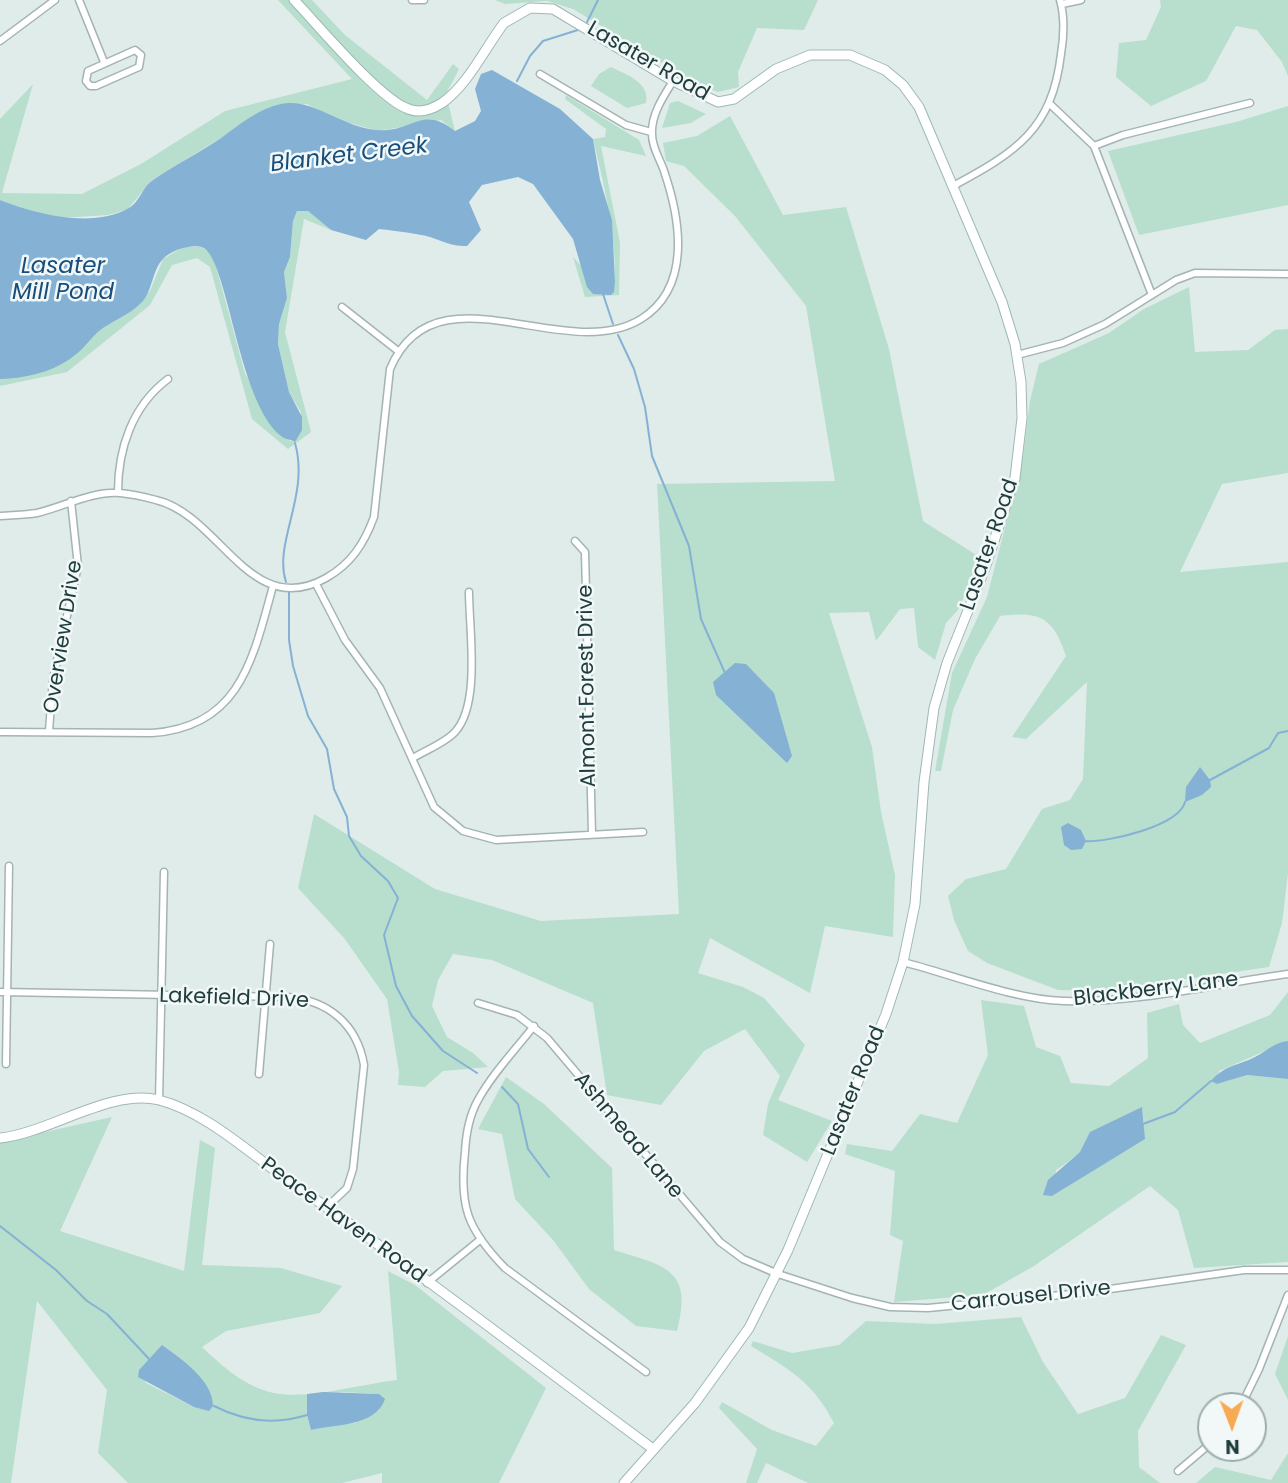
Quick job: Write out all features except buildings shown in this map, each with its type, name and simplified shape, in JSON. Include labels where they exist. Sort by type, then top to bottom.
[{"type":"street","points":[[0,41],[55,0]]},
{"type":"street","points":[[79,0],[104,62]]},
{"type":"street","name":"Lasater Road","points":[[293,0],[378,87],[404,108],[416,111],[433,108],[448,98],[504,23],[515,14],[544,7],[571,18],[673,80],[713,100],[724,102],[738,97],[776,69],[810,55],[836,54],[874,63],[896,78],[913,97],[1002,302],[1017,355],[1022,401],[1018,464],[1006,508],[950,654],[934,708],[924,782],[915,904],[903,962],[879,1033],[778,1274],[750,1328],[729,1360],[624,1483]]},
{"type":"street","points":[[412,0],[424,0]]},
{"type":"street","points":[[953,186],[996,163],[1023,141],[1051,105],[1064,32],[1061,2],[1081,0]]},
{"type":"street","points":[[135,50],[142,59],[139,67],[90,86],[85,75],[104,62],[135,50]]},
{"type":"street","points":[[541,74],[626,125],[651,132]]},
{"type":"street","points":[[0,516],[37,513],[118,492],[181,509],[192,515],[240,565],[272,586],[295,588],[317,584],[344,568],[366,540],[374,517],[390,369],[398,351],[416,332],[448,319],[476,319],[602,332],[632,323],[657,307],[673,282],[678,246],[668,186],[651,132],[655,114],[673,80]]},
{"type":"street","points":[[1094,146],[1123,135],[1250,103]]},
{"type":"street","points":[[1051,105],[1094,146],[1152,295]]},
{"type":"street","points":[[1017,355],[1063,342],[1105,324],[1176,280],[1195,273],[1288,274]]},
{"type":"street","points":[[342,307],[398,351]]},
{"type":"street","points":[[118,492],[122,451],[131,425],[148,397],[168,379]]},
{"type":"street","name":"Overview Drive","points":[[49,731],[57,659],[77,579],[78,541],[72,502]]},
{"type":"street","name":"Almont Forest Drive","points":[[575,541],[585,552],[592,834]]},
{"type":"street","points":[[317,584],[345,640],[380,688],[434,807],[463,831],[496,840],[643,831]]},
{"type":"street","points":[[0,732],[177,732],[209,717],[228,700],[246,674],[272,586]]},
{"type":"street","points":[[413,758],[454,734],[466,718],[470,699],[469,592]]},
{"type":"street","points":[[6,1064],[3,993],[9,866]]},
{"type":"street","points":[[159,1101],[164,872]]},
{"type":"street","points":[[259,1074],[270,944]]},
{"type":"street","name":"Blackberry Lane","points":[[903,962],[1023,994],[1063,1001],[1132,996],[1288,974]]},
{"type":"street","name":"Lakefield Drive","points":[[3,993],[305,999],[319,1003],[340,1016],[361,1049],[363,1089],[353,1169],[347,1188],[327,1207]]},
{"type":"street","name":"Ashmead Lane","points":[[478,1003],[517,1015],[534,1026],[547,1038],[705,1228],[743,1259],[778,1274]]},
{"type":"street","points":[[534,1026],[478,1099],[468,1124],[461,1193],[472,1226],[505,1268],[646,1372]]},
{"type":"street","name":"Peace Haven Road","points":[[0,1138],[42,1129],[87,1111],[129,1100],[159,1101],[206,1122],[327,1207],[653,1449]]},
{"type":"street","points":[[427,1283],[481,1238]]},
{"type":"street","name":"Carrousel Drive","points":[[778,1274],[890,1307],[928,1308],[1082,1293],[1244,1270],[1288,1270]]},
{"type":"street","points":[[1248,1392],[1288,1294]]},
{"type":"street","points":[[1178,1471],[1197,1455]]},
{"type":"green space","points":[[278,0],[312,0],[345,35],[427,100],[453,64],[459,69],[446,94],[455,131],[441,120],[378,131],[332,118],[307,104],[269,108],[151,181],[128,209],[108,215],[60,218],[24,210],[0,200],[0,119],[33,84],[2,193],[82,194],[141,164],[225,111],[352,79]]},
{"type":"green space","points":[[495,0],[818,0],[804,30],[757,28],[738,72],[739,87],[718,92],[700,86],[573,9],[547,1],[505,4]]},
{"type":"green space","points":[[1160,0],[1288,0],[1288,76],[1282,62],[1257,30],[1236,26],[1206,81],[1151,106],[1116,77],[1119,43],[1146,40],[1161,7]]},
{"type":"green space","points":[[611,67],[641,84],[646,103],[627,108],[591,86],[599,74]]},
{"type":"green space","points":[[566,95],[639,140],[646,156],[601,146],[620,243],[619,295],[585,297],[573,257],[584,269],[584,276],[614,292],[612,235],[593,139],[605,137],[606,129],[565,99]]},
{"type":"green space","points":[[678,101],[706,114],[691,123],[662,128],[670,103]]},
{"type":"green space","points":[[1288,106],[1288,205],[1139,235],[1108,151],[1236,122]]},
{"type":"green space","points":[[730,116],[783,215],[846,207],[889,349],[923,521],[981,558],[958,610],[946,623],[935,660],[918,647],[914,608],[900,609],[876,641],[869,612],[829,613],[872,747],[881,812],[895,875],[893,937],[825,926],[810,993],[710,938],[698,973],[743,987],[764,998],[805,1045],[778,1100],[832,1121],[807,1162],[763,1135],[768,1104],[780,1076],[745,1029],[704,1051],[661,1105],[607,1095],[593,1003],[492,960],[453,954],[438,980],[432,1006],[447,1037],[473,1053],[488,1067],[443,1071],[425,1087],[398,1085],[399,1072],[387,999],[344,938],[298,888],[314,814],[435,889],[541,921],[679,914],[657,484],[835,481],[806,306],[735,216],[684,166],[666,161],[663,143],[697,136]]},
{"type":"green space","points":[[297,211],[308,211],[331,230],[304,219],[285,332],[311,432],[288,449],[252,419],[210,267],[197,258],[172,265],[150,305],[67,372],[0,386],[0,377],[97,333],[150,291],[163,259],[183,247],[202,247],[213,255],[245,374],[288,440],[295,442],[301,412],[289,392],[278,344],[279,324],[287,298],[284,272],[290,257],[293,221]]},
{"type":"green space","points":[[1189,287],[1195,352],[1248,350],[1275,330],[1288,329],[1288,473],[1222,484],[1180,572],[1288,562],[1288,873],[1282,923],[1269,967],[1105,991],[1058,990],[987,963],[968,951],[954,920],[948,896],[966,879],[1006,869],[1042,809],[1070,800],[1083,779],[1087,682],[1026,739],[1012,737],[1066,656],[1056,633],[1043,620],[1025,615],[1000,616],[975,659],[953,710],[941,771],[935,771],[952,673],[987,597],[1023,458],[1030,401],[1039,364],[1109,333],[1144,309]]},
{"type":"green space","points":[[1288,992],[1288,1041],[1219,1071],[1217,1084],[1247,1075],[1288,1079],[1288,1262],[1194,1268],[1178,1210],[1150,1186],[1034,1266],[983,1295],[894,1302],[903,1241],[890,1235],[895,1171],[845,1154],[847,1144],[892,1151],[920,1114],[957,1123],[988,1055],[981,1000],[1024,1006],[1036,1047],[1060,1056],[1071,1083],[1109,1086],[1148,1058],[1147,1013],[1179,1004],[1183,1025],[1200,1043],[1270,1015]],"holes":[[[1142,1108],[1144,1124],[1124,1150],[1052,1196],[1056,1170],[1108,1128]]]},
{"type":"green space","points":[[506,1077],[544,1104],[612,1168],[614,1250],[660,1266],[678,1282],[681,1310],[677,1331],[636,1326],[589,1289],[553,1240],[515,1199],[502,1134],[478,1129]]},
{"type":"green space","points":[[112,1117],[60,1231],[184,1271],[200,1140],[215,1148],[202,1265],[281,1268],[342,1286],[320,1313],[226,1331],[202,1347],[244,1381],[274,1393],[318,1393],[397,1380],[388,1271],[415,1285],[546,1388],[499,1483],[382,1483],[382,1473],[342,1483],[128,1483],[98,1453],[107,1390],[37,1301],[11,1483],[0,1483],[0,1142]],"holes":[[[149,1360],[194,1407],[146,1383],[139,1370]],[[308,1394],[379,1394],[355,1423],[335,1424],[311,1430],[307,1416]]]},
{"type":"green space","points":[[1021,1317],[1043,1362],[1078,1414],[1125,1398],[1161,1335],[1186,1345],[1138,1431],[1139,1467],[1160,1483],[808,1483],[766,1463],[757,1483],[746,1483],[757,1449],[719,1408],[722,1402],[772,1430],[816,1446],[834,1423],[809,1387],[751,1346],[753,1341],[792,1353],[839,1345],[866,1321],[935,1324]]},
{"type":"green space","points":[[1288,1336],[1288,1400],[1275,1374]]},
{"type":"green space","points":[[1288,1453],[1288,1483],[1196,1483],[1215,1467],[1271,1480]]},
{"type":"water","name":"Lasater Mill Pond","points":[[492,70],[560,109],[593,139],[600,180],[612,220],[615,282],[611,295],[593,294],[587,287],[573,239],[533,184],[518,177],[482,185],[469,202],[481,230],[467,246],[379,229],[366,240],[331,230],[308,211],[297,211],[293,221],[290,257],[284,272],[287,298],[279,324],[278,344],[289,392],[302,417],[302,430],[295,442],[281,436],[266,418],[254,393],[219,275],[211,256],[202,247],[187,247],[167,256],[159,264],[142,302],[98,332],[65,362],[34,375],[0,379],[0,200],[64,217],[99,218],[115,214],[133,205],[153,180],[257,114],[281,104],[292,103],[315,108],[363,128],[389,130],[434,120],[455,131],[475,121],[481,111],[475,89],[481,74]]},
{"type":"water","points":[[735,663],[746,664],[774,693],[792,756],[787,763],[716,695],[713,682]]},
{"type":"water","points":[[1200,767],[1210,780],[1211,787],[1202,795],[1185,802],[1186,787]]},
{"type":"water","points":[[1068,823],[1081,830],[1086,841],[1082,849],[1071,850],[1064,845],[1061,827]]},
{"type":"water","points":[[1288,1041],[1288,1079],[1247,1075],[1217,1084],[1211,1081],[1225,1069]]},
{"type":"water","points":[[1142,1107],[1145,1139],[1052,1196],[1043,1195],[1048,1180],[1080,1152],[1090,1132]]},
{"type":"water","points":[[162,1345],[186,1364],[208,1387],[213,1406],[209,1411],[194,1407],[138,1377],[139,1370]]},
{"type":"water","points":[[307,1394],[379,1394],[385,1399],[373,1415],[364,1420],[311,1430],[307,1415]]},
{"type":"waterway","name":"Blanket Creek","points":[[585,26],[598,0]]},
{"type":"waterway","name":"Blanket Creek","points":[[517,81],[530,56],[543,41],[581,29]]},
{"type":"waterway","points":[[603,294],[613,324]]},
{"type":"waterway","points":[[618,335],[634,369],[645,407],[652,456],[689,546],[701,619],[725,673]]},
{"type":"waterway","points":[[286,582],[284,551],[298,481],[295,443]]},
{"type":"waterway","points":[[289,591],[289,640],[293,666],[308,716],[327,749],[334,789],[347,817],[349,836],[361,856],[388,881],[398,898],[384,935],[396,986],[412,1016],[443,1051],[477,1073]]},
{"type":"waterway","points":[[1210,780],[1269,748],[1278,733],[1288,731]]},
{"type":"waterway","points":[[1084,841],[1109,839],[1141,831],[1170,818],[1180,811],[1185,802]]},
{"type":"waterway","points":[[1143,1124],[1175,1112],[1211,1081]]},
{"type":"waterway","points":[[502,1087],[518,1104],[528,1149],[549,1177]]},
{"type":"waterway","points":[[0,1226],[56,1270],[87,1301],[107,1314],[150,1360]]},
{"type":"waterway","points":[[214,1406],[259,1420],[283,1420],[307,1415]]}]
